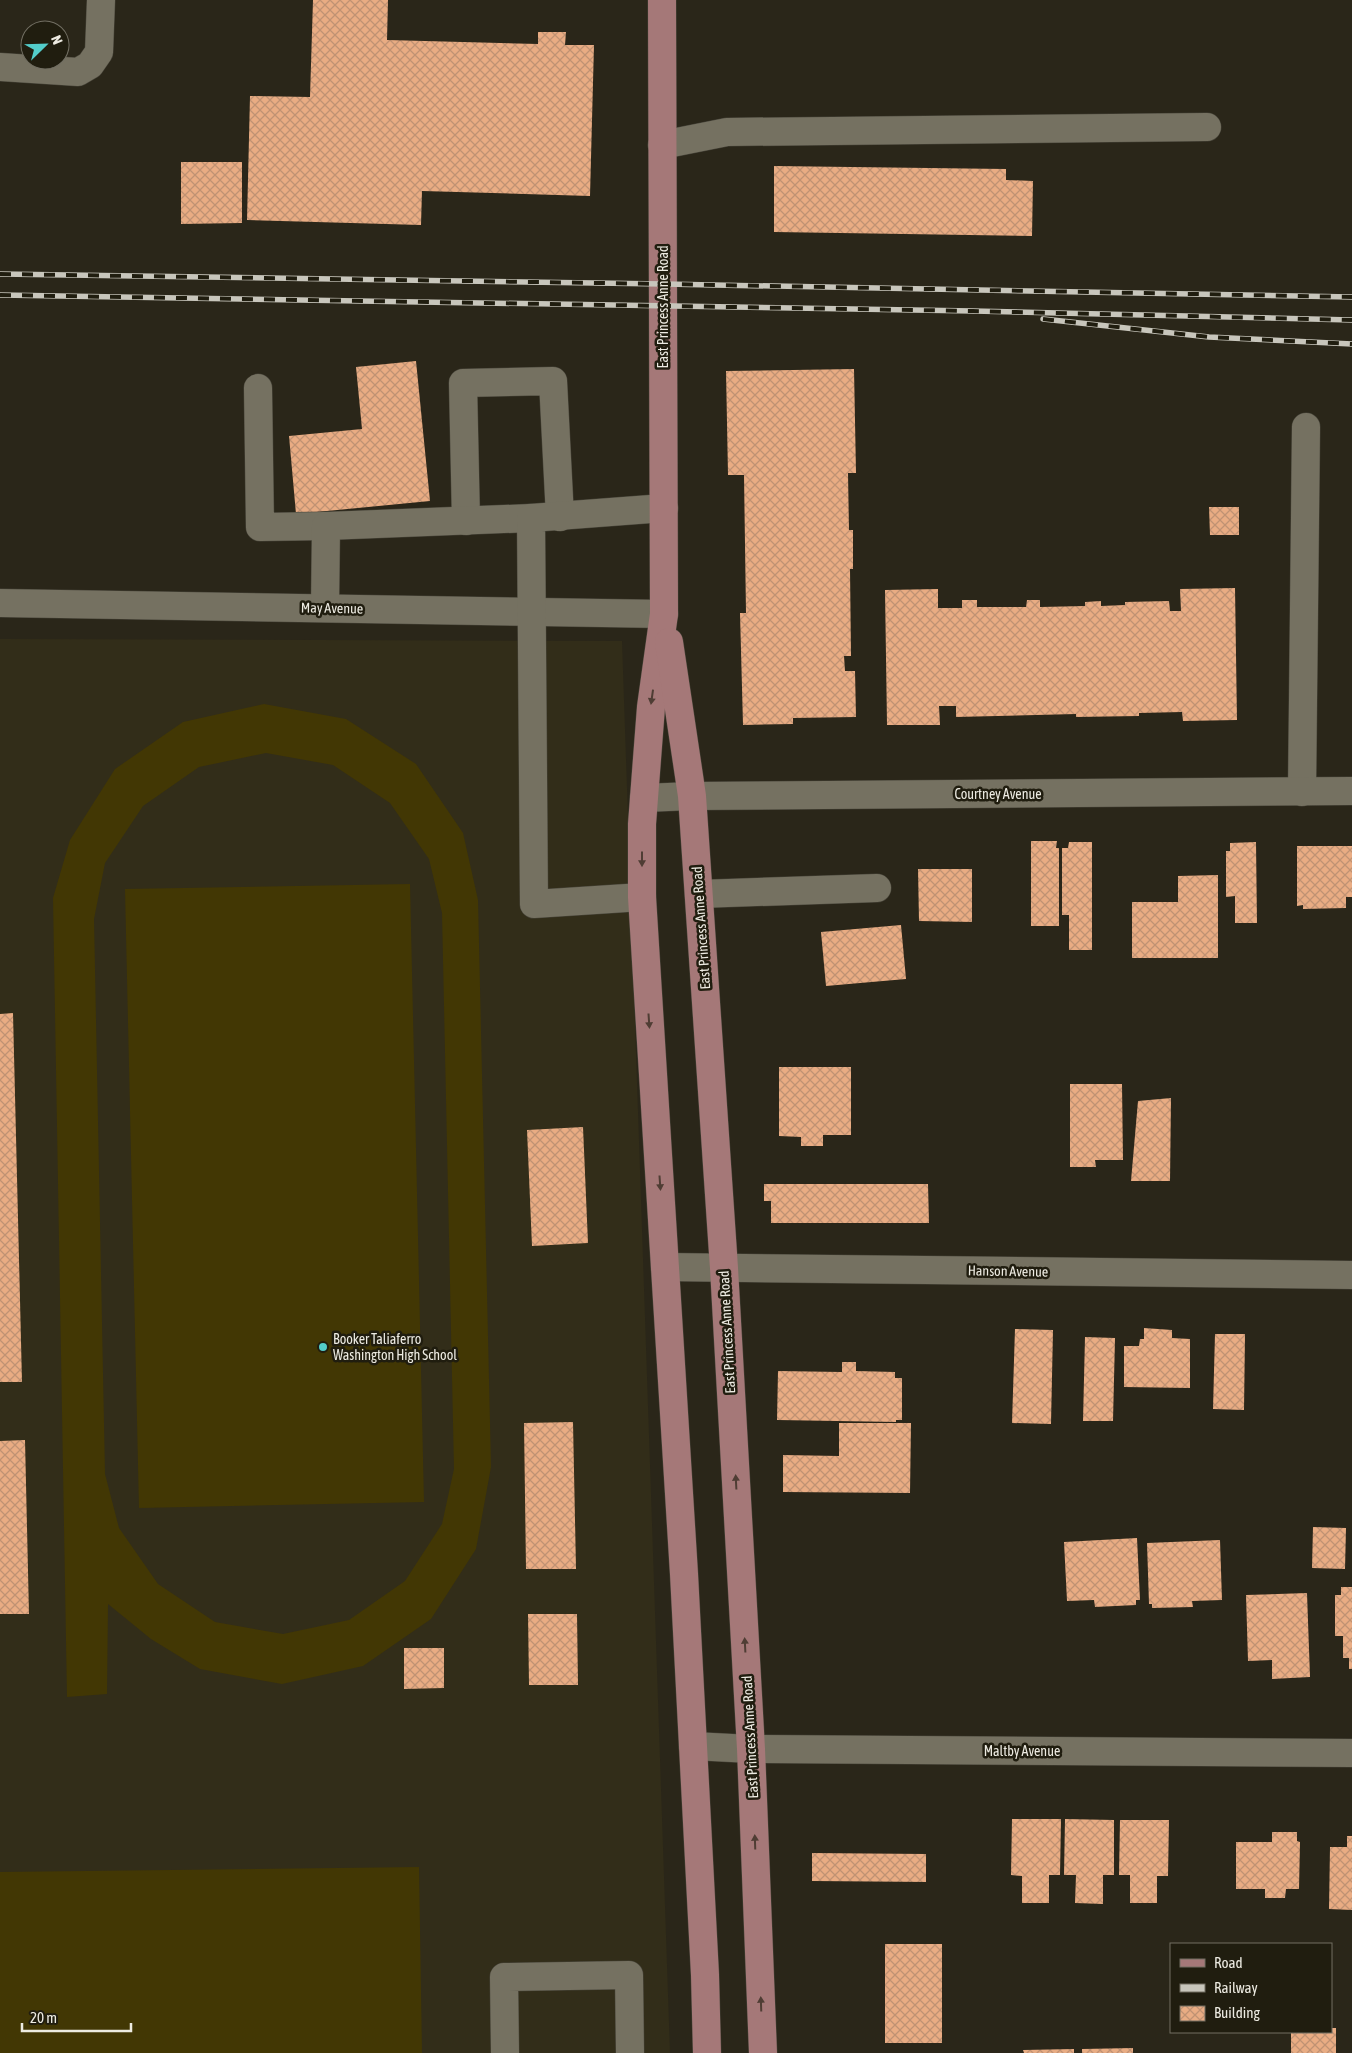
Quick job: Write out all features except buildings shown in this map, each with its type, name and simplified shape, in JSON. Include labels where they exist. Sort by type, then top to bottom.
[{"type":"main road","name":"East Princess Anne Road","points":[[662,0],[664,614],[651,707],[644,798],[642,897],[693,1746],[705,1975],[706,2053]]},
{"type":"main road","name":"East Princess Anne Road","points":[[664,614],[692,796],[699,894],[724,1268],[751,1749],[764,2053]]},
{"type":"street","points":[[0,66],[78,72],[90,65],[99,52],[101,0]]},
{"type":"street","points":[[662,145],[727,132],[1207,127]]},
{"type":"street","points":[[466,521],[462,383],[553,380],[560,517]]},
{"type":"street","points":[[258,388],[260,527],[560,517],[664,508]]},
{"type":"street","points":[[1302,792],[1306,427]]},
{"type":"street","points":[[531,518],[534,904],[642,897]]},
{"type":"street","points":[[325,608],[326,526]]},
{"type":"street","name":"May Avenue","points":[[0,602],[664,614]]},
{"type":"street","name":"Courtney Avenue","points":[[644,798],[692,796],[1352,791]]},
{"type":"street","points":[[699,894],[877,888]]},
{"type":"street","name":"Hanson Avenue","points":[[665,1266],[1352,1275]]},
{"type":"street","name":"Maltby Avenue","points":[[693,1746],[751,1749],[1352,1753]]},
{"type":"street","points":[[505,2053],[504,1977],[629,1975],[630,2053]]},
{"type":"shaded area","name":"Booker Taliaferro Washington High School","points":[[0,639],[622,641],[670,2053],[0,2053]]},
{"type":"shaded area","points":[[264,704],[346,719],[416,764],[463,833],[478,900],[491,1467],[476,1549],[431,1619],[363,1666],[282,1684],[200,1669],[151,1639],[108,1604],[107,1694],[67,1697],[53,898],[70,840],[115,769],[183,722]],"holes":[[[266,753],[333,765],[390,803],[429,859],[442,913],[454,1469],[442,1524],[405,1581],[349,1620],[283,1634],[215,1622],[158,1584],[119,1528],[105,1474],[94,919],[105,863],[143,806],[199,767]]]},
{"type":"shaded area","points":[[410,884],[424,1502],[139,1508],[125,889]]},
{"type":"shaded area","points":[[419,1867],[422,2053],[0,2053],[0,1872]]},
{"type":"railway","points":[[0,274],[1352,297]]},
{"type":"railway","points":[[0,295],[973,311],[1352,320]]},
{"type":"railway","points":[[1043,319],[1209,337],[1352,344]]},
{"type":"place","name":"Booker Taliaferro Washington High School","points":[[323,1347]]}]
